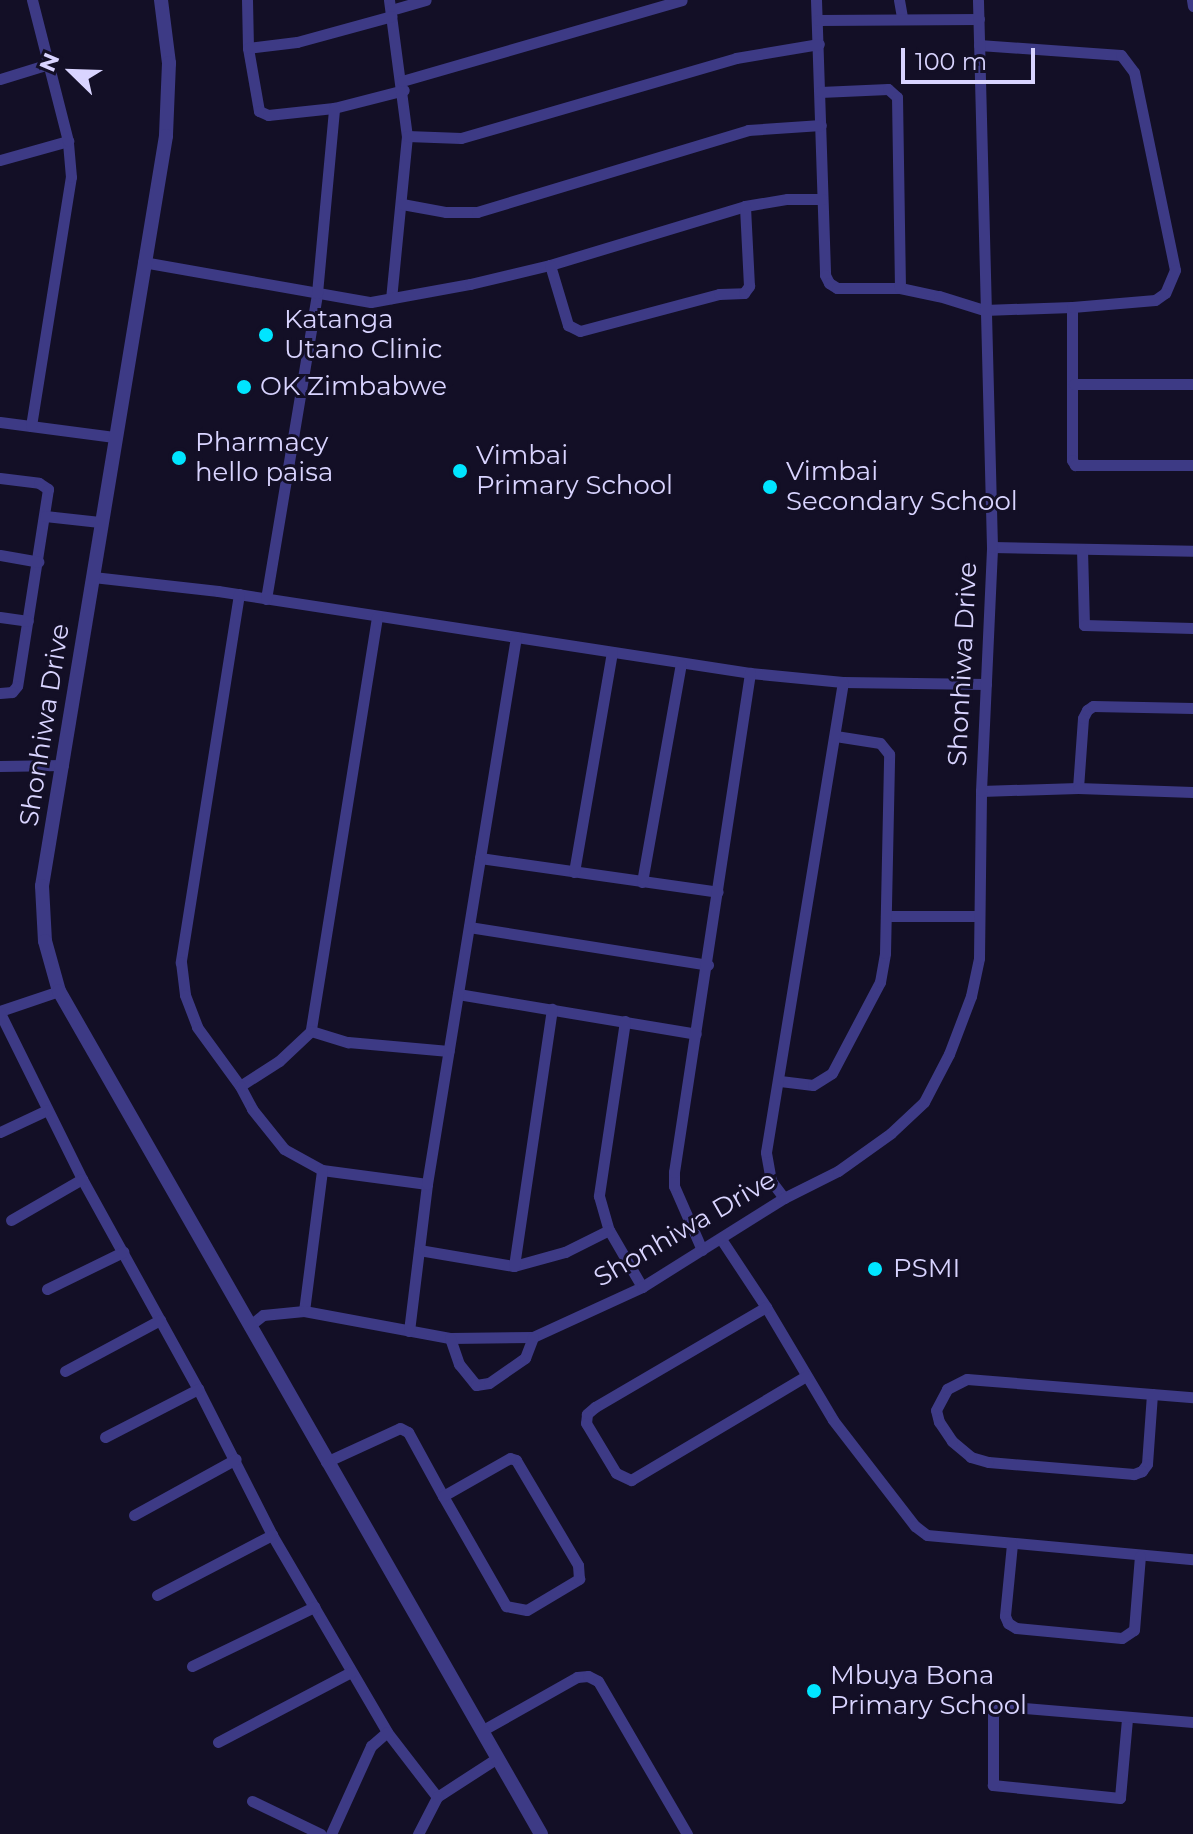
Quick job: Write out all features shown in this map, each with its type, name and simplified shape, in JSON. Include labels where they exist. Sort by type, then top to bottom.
[{"type":"street","points":[[31,426],[71,177],[68,141],[32,0]]},
{"type":"street","name":"Shonhiwa Drive","points":[[161,0],[169,100],[42,886],[45,941],[59,991],[249,1326],[263,1315],[304,1311],[450,1338],[533,1337],[642,1287],[784,1198],[838,1171],[891,1133],[924,1102],[949,1054],[971,996],[979,958],[981,791],[992,547],[978,0]]},
{"type":"street","points":[[247,0],[248,48],[259,111],[268,115],[334,108],[682,0]]},
{"type":"street","points":[[248,48],[297,42],[426,0]]},
{"type":"street","points":[[816,0],[825,275],[829,283],[837,288],[900,288],[984,310],[1155,300],[1165,293],[1175,270],[1134,72],[1121,55],[979,45]]},
{"type":"street","points":[[899,0],[902,17]]},
{"type":"street","points":[[391,9],[407,136],[391,298]]},
{"type":"street","points":[[818,20],[902,17],[979,19]]},
{"type":"street","points":[[407,136],[461,138],[736,58],[819,44]]},
{"type":"street","points":[[0,79],[49,64]]},
{"type":"street","points":[[820,92],[888,89],[897,97],[900,288]]},
{"type":"street","points":[[266,599],[317,293],[334,108]]},
{"type":"street","points":[[402,204],[446,212],[477,212],[748,130],[821,125]]},
{"type":"street","points":[[0,160],[68,141]]},
{"type":"street","points":[[143,262],[371,302],[550,265],[745,206],[787,199],[822,199]]},
{"type":"street","points":[[550,265],[568,325],[580,331],[719,294],[744,293],[749,286],[745,206]]},
{"type":"street","points":[[1072,307],[1072,460],[1075,465],[1193,465]]},
{"type":"street","points":[[1074,384],[1193,384]]},
{"type":"street","points":[[0,422],[114,437]]},
{"type":"street","points":[[0,478],[45,485],[45,516],[17,686],[12,692],[0,693]]},
{"type":"street","points":[[45,516],[100,522]]},
{"type":"street","points":[[992,547],[1193,551]]},
{"type":"street","points":[[1082,549],[1084,625],[1193,628]]},
{"type":"street","points":[[0,555],[38,562]]},
{"type":"street","points":[[93,577],[239,594],[750,673],[843,682],[986,684]]},
{"type":"street","points":[[239,594],[181,962],[185,995],[197,1027],[240,1086],[252,1109],[284,1149],[322,1170],[427,1184]]},
{"type":"street","points":[[0,617],[28,621]]},
{"type":"street","points":[[240,1086],[279,1061],[311,1031],[377,617]]},
{"type":"street","points":[[409,1331],[427,1184],[516,637]]},
{"type":"street","points":[[574,872],[612,652]]},
{"type":"street","points":[[642,882],[681,664]]},
{"type":"street","points":[[702,1250],[674,1186],[750,673]]},
{"type":"street","points":[[784,1198],[771,1181],[766,1152],[843,682]]},
{"type":"street","points":[[1078,788],[1083,718],[1087,710],[1093,706],[1193,708]]},
{"type":"street","points":[[780,1081],[813,1085],[832,1073],[880,982],[886,916],[889,754],[880,743],[836,736]]},
{"type":"street","points":[[0,766],[63,765]]},
{"type":"street","points":[[981,791],[1078,788],[1193,792]]},
{"type":"street","points":[[480,858],[718,892]]},
{"type":"street","points":[[886,916],[978,916]]},
{"type":"street","points":[[469,927],[708,965]]},
{"type":"street","points":[[59,991],[0,1012],[82,1179],[236,1459],[272,1535],[387,1732],[437,1797]]},
{"type":"street","points":[[458,994],[696,1034]]},
{"type":"street","points":[[514,1266],[552,1009]]},
{"type":"street","points":[[625,1021],[601,1165],[599,1196],[609,1230],[642,1287]]},
{"type":"street","points":[[311,1031],[348,1042],[449,1051]]},
{"type":"street","points":[[0,1132],[47,1110]]},
{"type":"street","points":[[304,1311],[322,1170]]},
{"type":"street","points":[[11,1220],[82,1179]]},
{"type":"street","points":[[419,1250],[514,1266],[565,1252],[609,1230]]},
{"type":"street","points":[[721,1239],[766,1307],[833,1420],[915,1526],[939,1538],[1193,1559]]},
{"type":"street","points":[[47,1289],[123,1252]]},
{"type":"street","points":[[766,1307],[595,1407],[587,1414],[586,1423],[616,1473],[631,1480],[806,1376]]},
{"type":"street","points":[[65,1371],[160,1320]]},
{"type":"street","points":[[249,1326],[541,1834]]},
{"type":"street","points":[[450,1338],[459,1364],[476,1385],[489,1383],[525,1358],[533,1337]]},
{"type":"street","points":[[1152,1394],[1147,1464],[1142,1471],[1134,1474],[988,1462],[971,1457],[952,1441],[939,1422],[936,1410],[947,1389],[967,1379],[1193,1397]]},
{"type":"street","points":[[105,1437],[198,1389]]},
{"type":"street","points":[[326,1462],[400,1428],[408,1432],[443,1496],[506,1606],[527,1610],[579,1579],[578,1565],[516,1460],[510,1458],[443,1496]]},
{"type":"street","points":[[134,1515],[236,1459]]},
{"type":"street","points":[[157,1595],[272,1535]]},
{"type":"street","points":[[1012,1544],[1005,1616],[1008,1623],[1016,1628],[1107,1637],[1122,1638],[1134,1630],[1140,1556]]},
{"type":"street","points":[[192,1666],[314,1607]]},
{"type":"street","points":[[218,1742],[351,1672]]},
{"type":"street","points":[[483,1730],[577,1677],[588,1676],[598,1681],[687,1834]]},
{"type":"street","points":[[1127,1719],[1120,1798],[1000,1788],[991,1780],[993,1714],[1001,1706],[1127,1719],[1193,1722]]},
{"type":"street","points":[[331,1834],[371,1746],[387,1732]]},
{"type":"street","points":[[418,1834],[437,1797],[497,1758]]},
{"type":"street","points":[[252,1801],[321,1834]]},
{"type":"place","name":"Katanga Utano Clinic","points":[[266,335]]},
{"type":"place","name":"OK Zimbabwe","points":[[244,387]]},
{"type":"place","name":"Pharmacy hello paisa","points":[[179,458]]},
{"type":"place","name":"Vimbai Primary School","points":[[460,471]]},
{"type":"place","name":"Vimbai Secondary School","points":[[770,487]]},
{"type":"place","name":"PSMI","points":[[875,1269]]},
{"type":"place","name":"Mbuya Bona Primary School","points":[[814,1691]]}]
